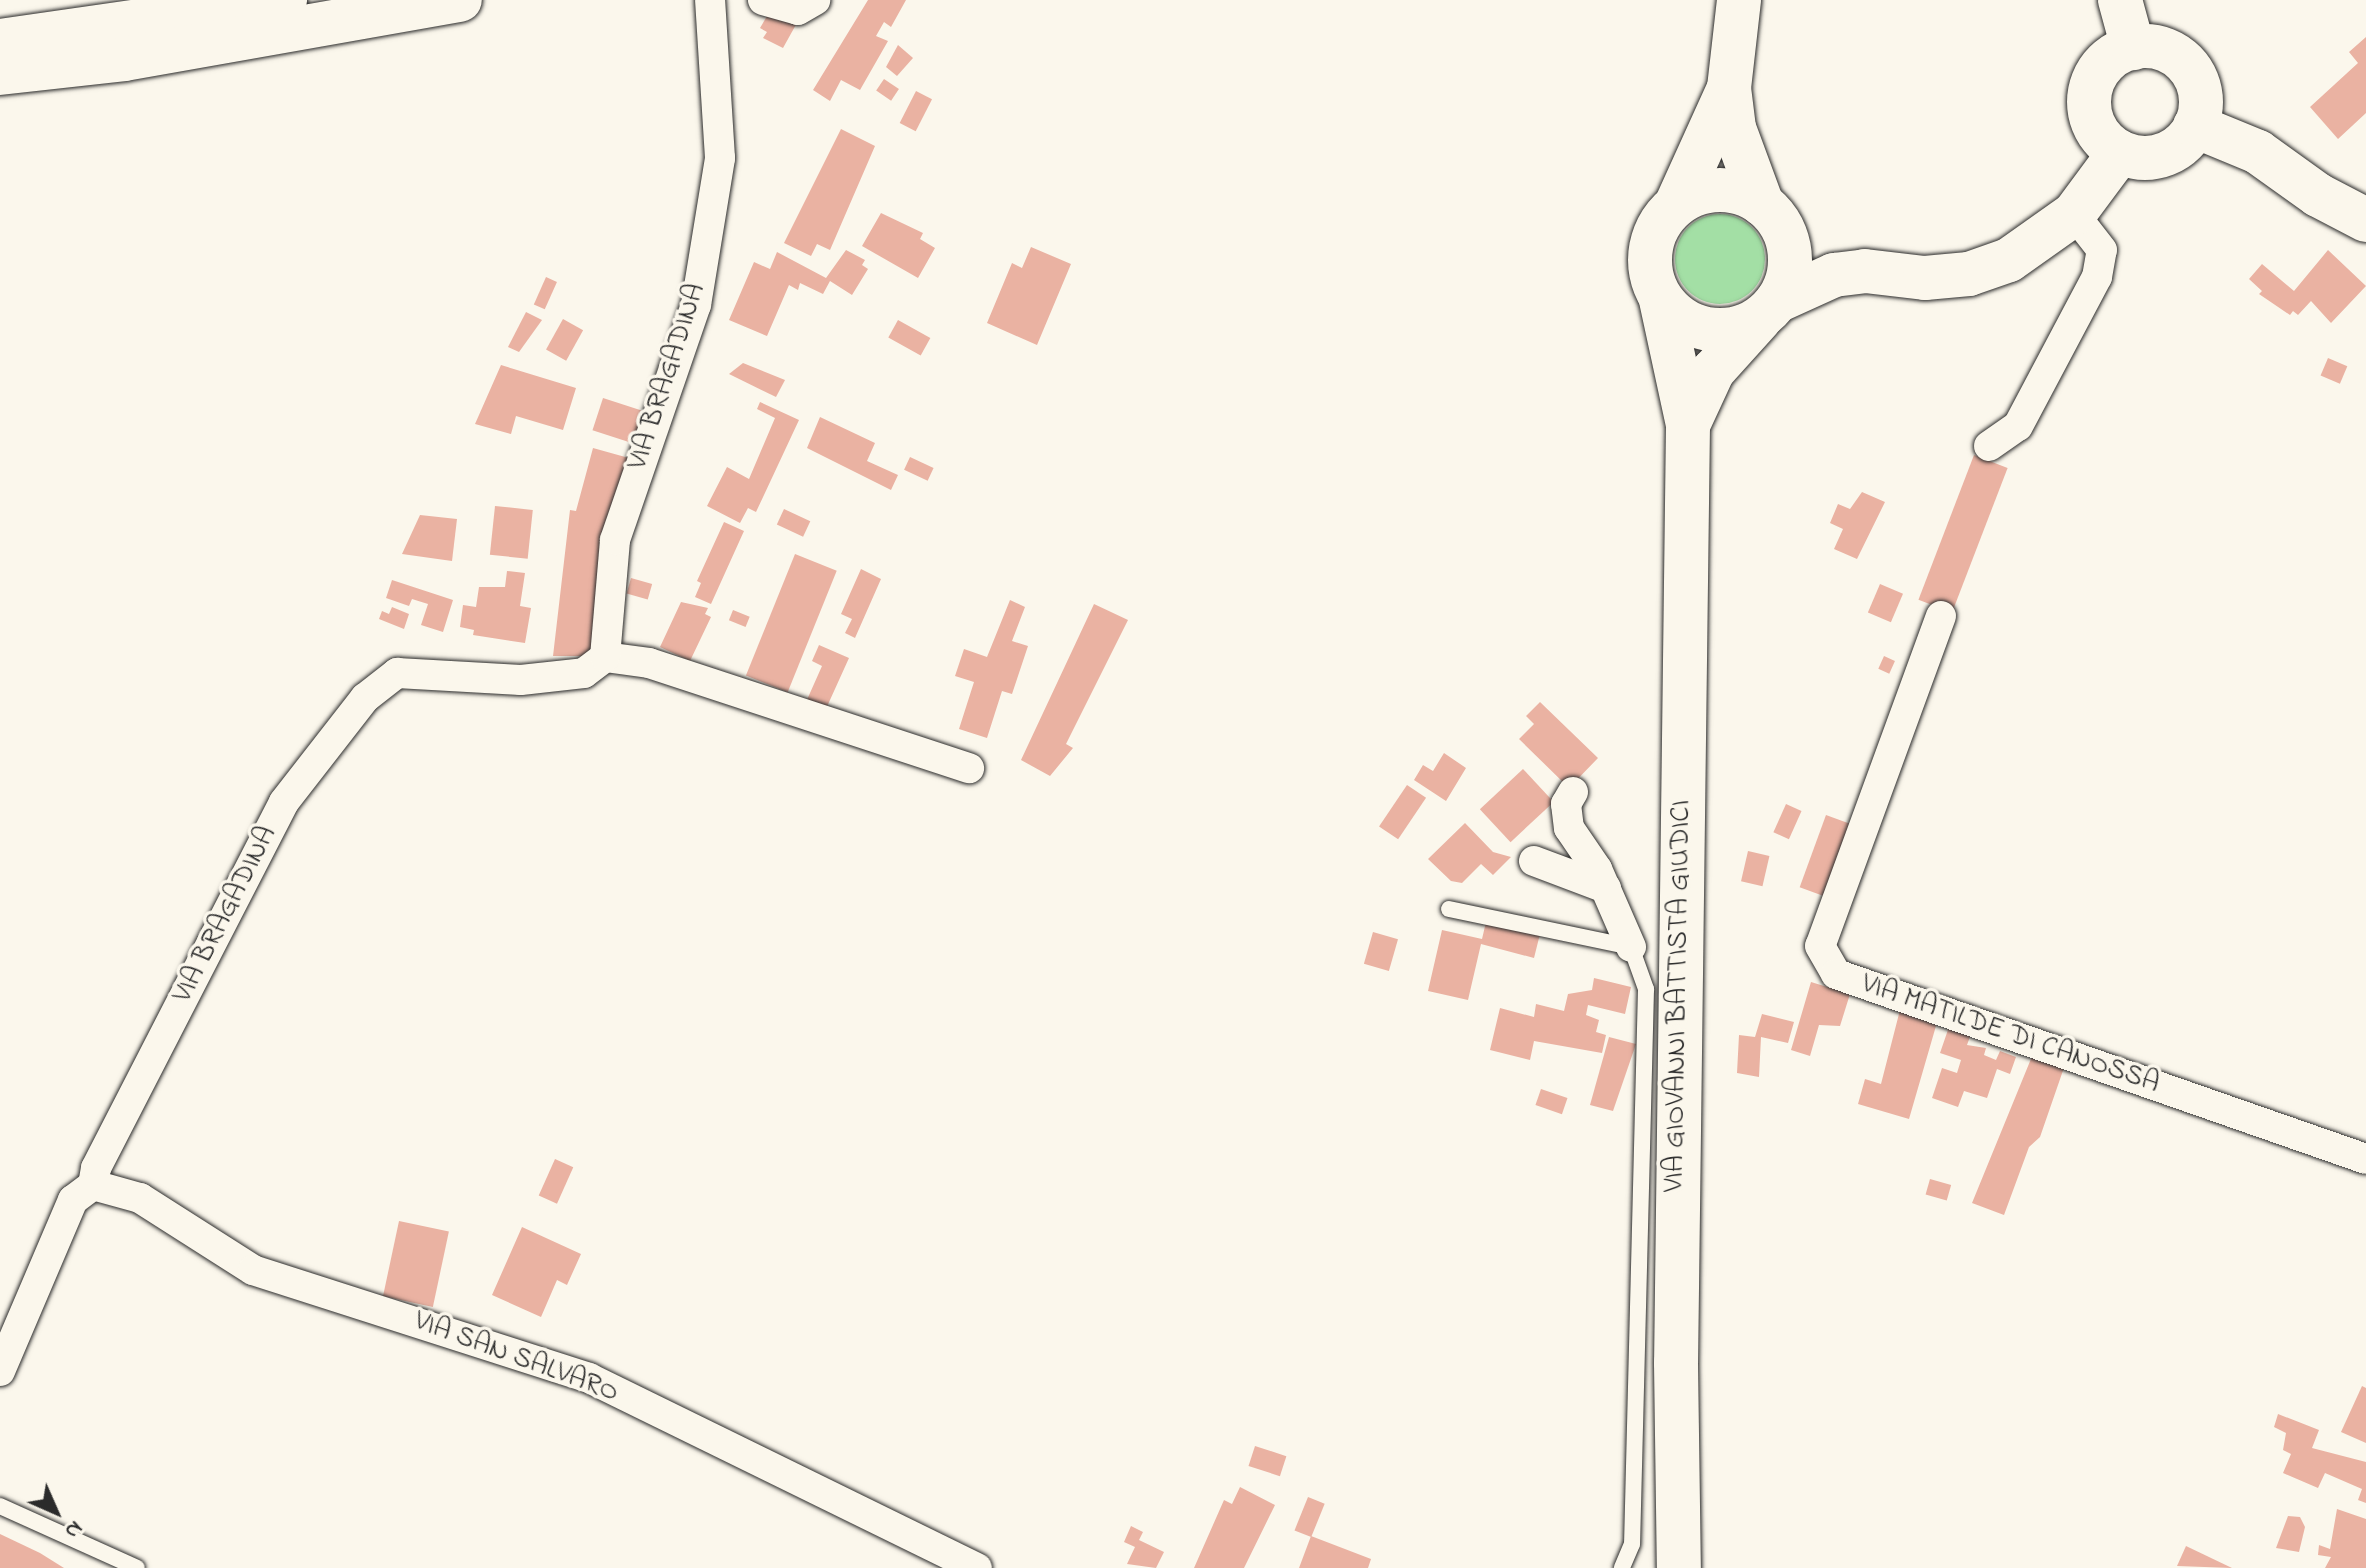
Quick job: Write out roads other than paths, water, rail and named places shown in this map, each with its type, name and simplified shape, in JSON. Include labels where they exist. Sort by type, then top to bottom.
[{"type":"main road","points":[[125,25],[193,0]]},
{"type":"main road","points":[[0,41],[285,0]]},
{"type":"main road","points":[[0,73],[124,59],[460,0]]},
{"type":"main road","points":[[1739,0],[1729,88],[1734,128],[1790,264],[1769,310]]},
{"type":"main road","points":[[2120,0],[2133,48]]},
{"type":"main road","points":[[2133,48],[2169,52],[2191,71],[2200,98],[2195,126],[2163,155],[2120,152],[2092,120],[2090,91],[2103,65],[2133,48]]},
{"type":"main road","points":[[1729,88],[1676,205],[1659,225],[1650,250],[1650,268],[1661,300],[1677,316],[1718,331],[1769,310],[1834,275],[1865,271],[1925,278],[1969,274],[2009,260],[2074,214],[2120,152]]},
{"type":"main road","points":[[2195,126],[2258,152],[2318,195],[2366,220]]},
{"type":"main road","points":[[1676,205],[1719,190],[1771,215],[1865,271]]},
{"type":"main road","points":[[2318,195],[2366,243]]},
{"type":"main road","name":"VIA GIOVANNI BATTISTA GIUDICI","points":[[1661,300],[1688,425],[1677,1284],[1679,1568]]},
{"type":"main road","name":"VIA GIOVANNI BATTISTA GIUDICI","points":[[1688,425],[1713,371],[1769,310]]},
{"type":"street","name":"VIA BRAGADINA","points":[[0,1371],[73,1200],[93,1185],[96,1168],[284,802],[365,698],[397,673],[521,680],[584,673],[605,657],[615,540],[696,305],[720,158],[710,0]]},
{"type":"street","points":[[763,0],[798,10],[815,0]]},
{"type":"street","points":[[1989,446],[2018,426],[2097,277],[2102,250],[2074,214]]},
{"type":"street","name":"VIA MATILDE DI CANOSSA","points":[[1941,616],[1820,946],[1836,974],[2366,1159]]},
{"type":"street","points":[[605,657],[649,663],[969,768]]},
{"type":"street","points":[[1573,792],[1566,804],[1569,828],[1606,888],[1631,947]]},
{"type":"street","points":[[1534,861],[1606,888]]},
{"type":"street","name":"VIA SAN SALVARO","points":[[93,1185],[140,1198],[253,1270],[589,1378],[977,1568]]},
{"type":"lane","points":[[1449,909],[1631,947],[1646,989],[1632,1544],[1622,1568]]},
{"type":"lane","points":[[0,1506],[137,1568]]}]
